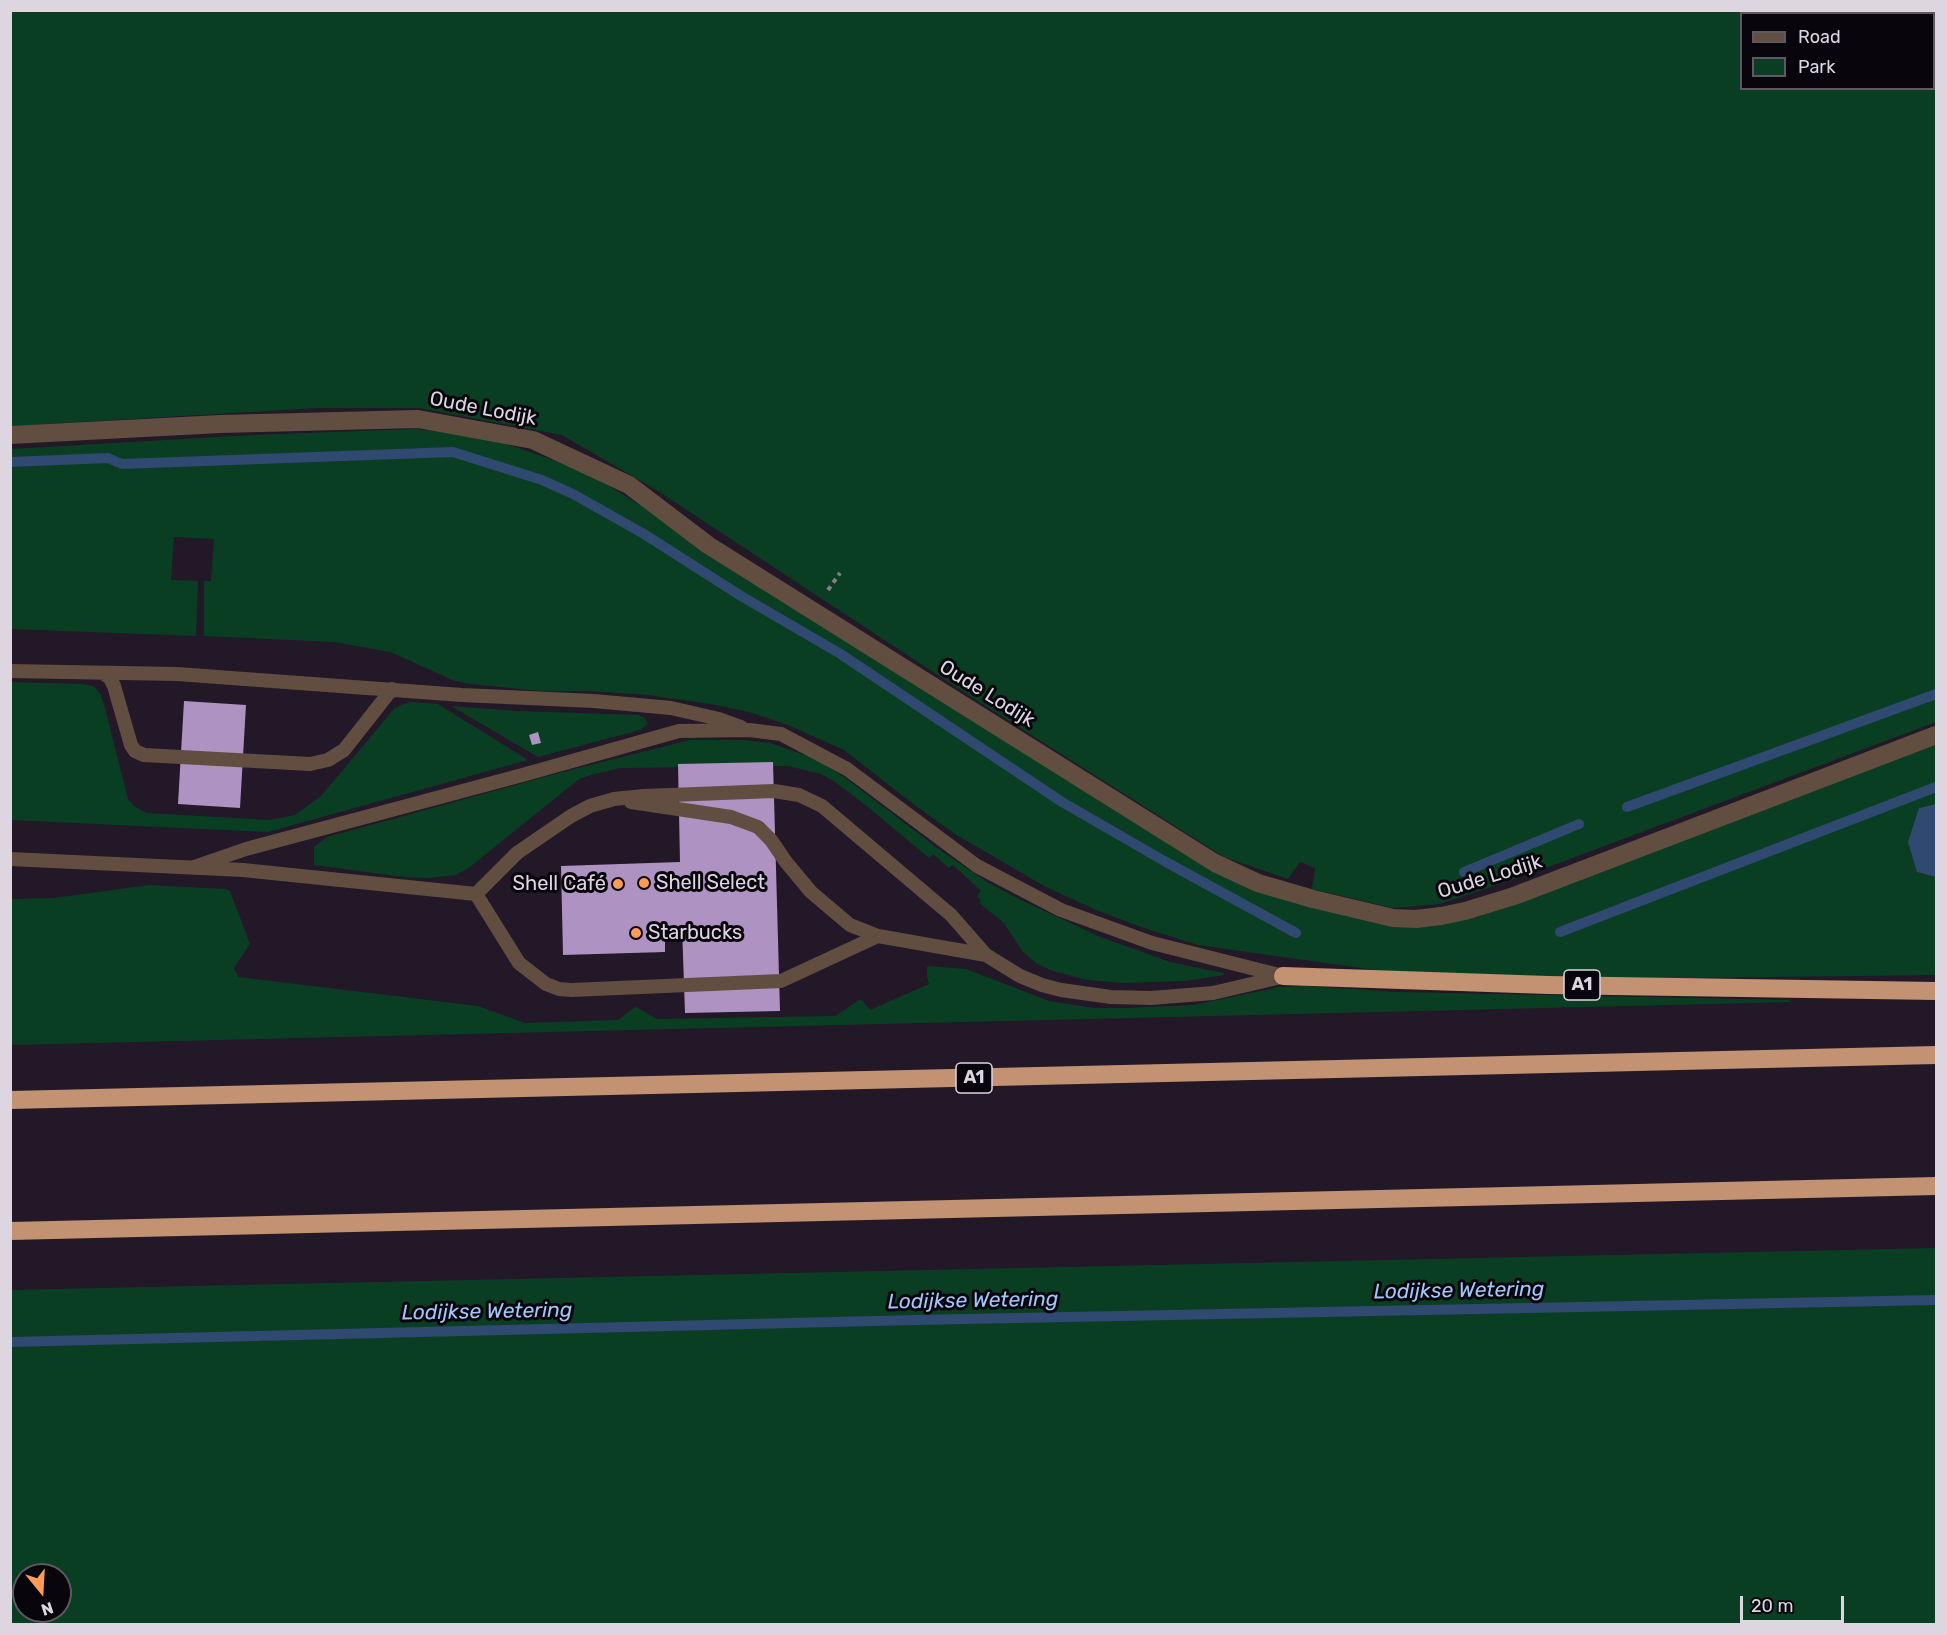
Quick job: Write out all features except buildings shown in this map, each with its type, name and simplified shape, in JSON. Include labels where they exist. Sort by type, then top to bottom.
[{"type":"highway","name":"A1","points":[[1283,976],[1548,985],[1936,991]]},
{"type":"highway","name":"A1","points":[[10,1100],[1936,1055]]},
{"type":"highway","points":[[10,1231],[1936,1186]]},
{"type":"street","name":"Oude Lodijk","points":[[10,435],[220,424],[418,419],[533,440],[629,485],[708,545],[1215,863],[1269,886],[1393,918],[1416,919],[1441,916],[1514,896],[1936,735]]},
{"type":"lane","name":"A1","points":[[10,671],[177,674],[462,695],[594,701],[671,708],[719,719],[749,730]]},
{"type":"lane","points":[[103,673],[110,678],[114,686],[131,745],[135,751],[144,755],[310,764],[328,760],[344,750],[392,689]]},
{"type":"lane","name":"A1","points":[[194,867],[246,849],[679,731],[749,730],[781,734],[847,769],[977,866],[1061,910],[1152,943],[1283,976]]},
{"type":"lane","name":"A1","points":[[10,859],[194,867],[476,894],[517,854],[562,822],[590,806],[614,799],[690,793],[774,791],[798,795],[822,806],[951,915],[986,955],[1020,976],[1042,985],[1110,998],[1151,998],[1213,993],[1283,976]]},
{"type":"lane","name":"A1","points":[[614,799],[731,817],[758,827],[822,903],[850,925],[878,936],[986,955]]},
{"type":"lane","points":[[476,894],[519,963],[546,984],[565,989],[781,981],[878,936]]},
{"type":"green space","points":[[10,11],[1936,11],[1936,722],[1535,872],[1440,904],[1393,908],[1312,889],[1315,868],[1300,862],[1288,879],[1224,857],[962,691],[658,491],[562,435],[419,408],[318,408],[11,426]]},
{"type":"green space","points":[[415,429],[462,434],[501,442],[573,467],[606,484],[1186,854],[1434,926],[1466,919],[1936,743],[1936,804],[1919,808],[1917,872],[1936,877],[1936,975],[1602,979],[1382,971],[1198,945],[1096,910],[1044,886],[955,834],[844,750],[788,725],[749,712],[648,695],[540,691],[471,684],[455,681],[390,652],[334,642],[204,636],[204,581],[211,581],[214,539],[174,537],[171,580],[198,581],[196,636],[11,629],[11,449],[251,435]]},
{"type":"green space","points":[[11,682],[93,686],[100,693],[104,704],[128,799],[134,806],[147,813],[270,820],[295,815],[321,796],[394,709],[411,702],[438,704],[528,760],[268,832],[11,820]]},
{"type":"green space","points":[[451,706],[517,711],[639,715],[645,718],[648,724],[640,730],[538,757]]},
{"type":"green space","points":[[690,740],[744,740],[770,743],[816,759],[844,777],[940,850],[987,882],[1019,899],[1098,936],[1170,962],[1224,973],[1224,975],[1185,981],[1124,983],[1087,980],[1037,964],[1023,952],[1004,923],[979,903],[981,900],[977,896],[981,891],[953,865],[949,868],[933,854],[929,858],[835,782],[821,774],[788,766],[620,768],[591,775],[579,779],[470,867],[456,875],[428,878],[404,877],[314,865],[314,847],[327,837],[574,769]]},
{"type":"green space","points":[[149,885],[230,891],[250,944],[234,968],[238,977],[478,1006],[525,1023],[618,1020],[635,1007],[657,1019],[835,1016],[861,999],[870,1010],[929,984],[927,967],[929,966],[966,969],[1049,1001],[1094,1008],[1194,1005],[1279,987],[1305,986],[1398,992],[1789,1000],[1792,1002],[11,1045],[11,899],[54,898]]},
{"type":"green space","points":[[1936,1248],[1936,1624],[11,1624],[11,1290]]},
{"type":"water","points":[[1936,804],[1936,877],[1917,872],[1908,842],[1919,808]]},
{"type":"waterway","points":[[10,462],[108,458],[122,464],[453,452],[542,480],[573,494],[644,534],[741,596],[839,653],[1062,802],[1296,933]]},
{"type":"waterway","points":[[1627,807],[1936,694]]},
{"type":"waterway","points":[[1560,932],[1936,787]]},
{"type":"waterway","points":[[1464,872],[1579,824]]},
{"type":"waterway","name":"Lodijkse Wetering","points":[[10,1342],[915,1320],[1936,1300]]},
{"type":"place","name":"Shell Select","points":[[644,883]]},
{"type":"place","name":"Shell Café","points":[[618,884]]},
{"type":"place","name":"Starbucks","points":[[636,933]]}]
